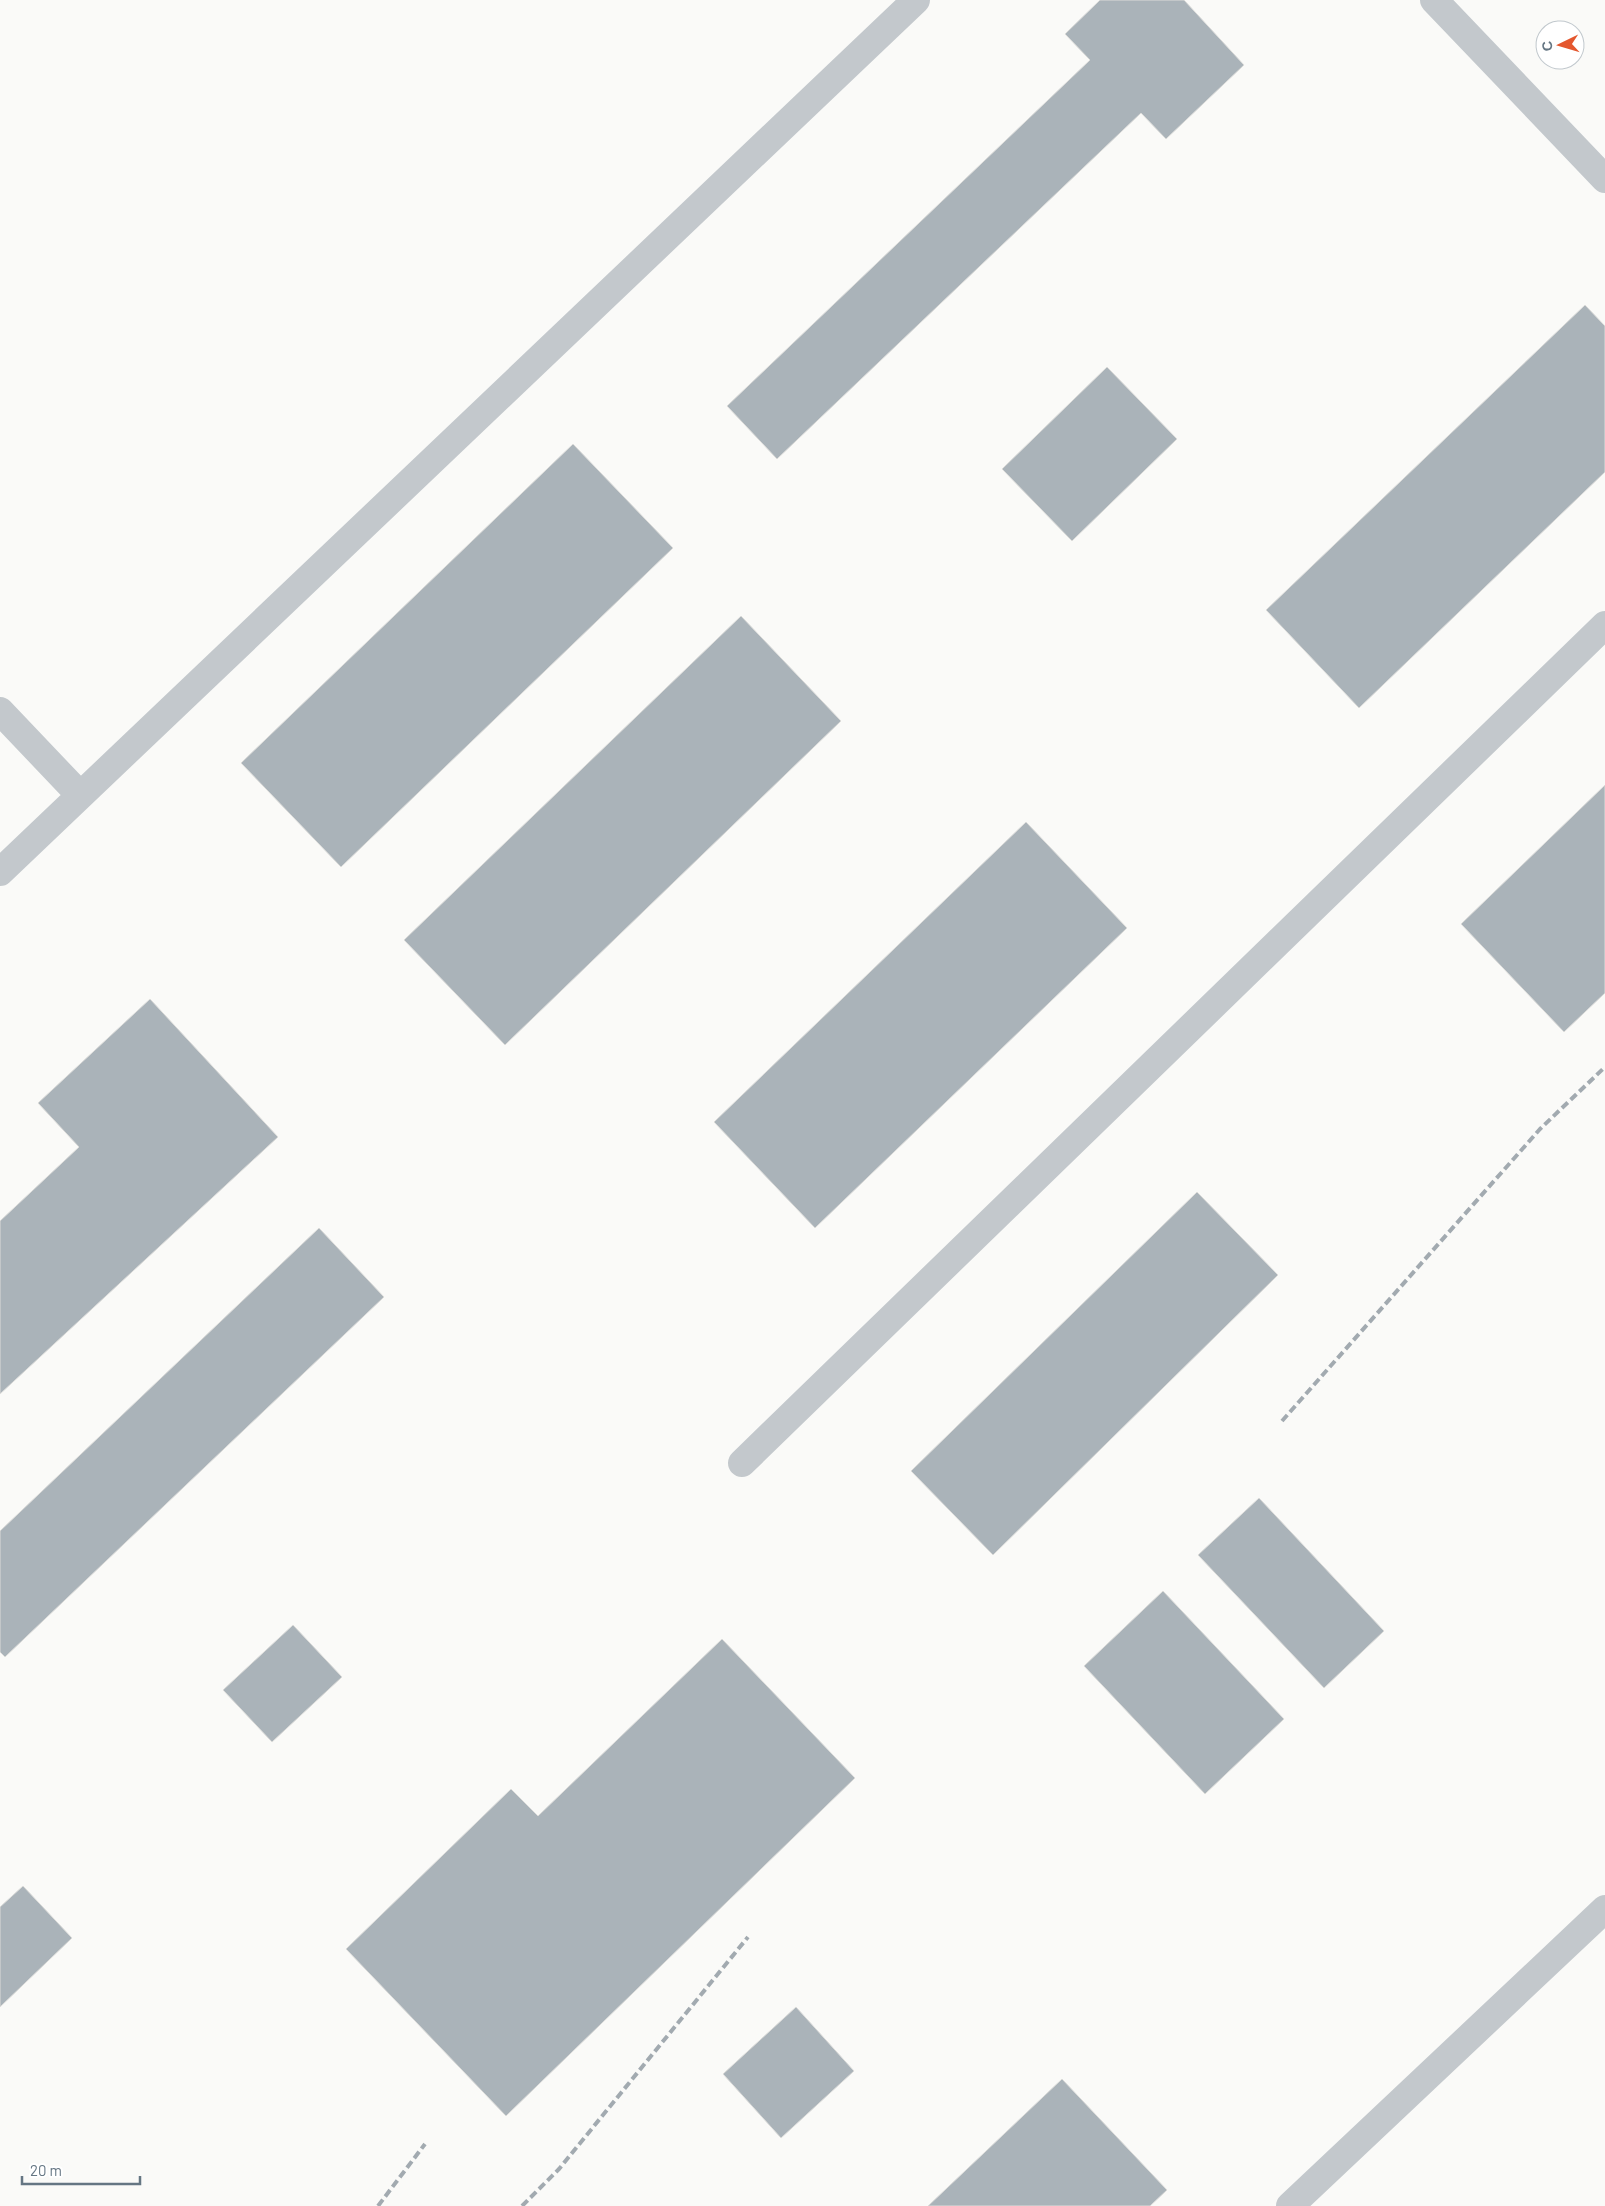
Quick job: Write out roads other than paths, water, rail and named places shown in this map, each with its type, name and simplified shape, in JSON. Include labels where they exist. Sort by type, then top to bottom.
[{"type":"lane","points":[[0,872],[916,0]]},
{"type":"lane","points":[[1434,0],[1605,179]]},
{"type":"lane","points":[[742,1463],[1605,625]]},
{"type":"lane","points":[[0,711],[80,795]]},
{"type":"lane","points":[[1290,2206],[1605,1909]]},
{"type":"railway","points":[[1282,1421],[1540,1129],[1605,1067]]},
{"type":"railway","points":[[522,2206],[559,2169],[748,1937]]},
{"type":"railway","points":[[378,2206],[425,2144]]}]
